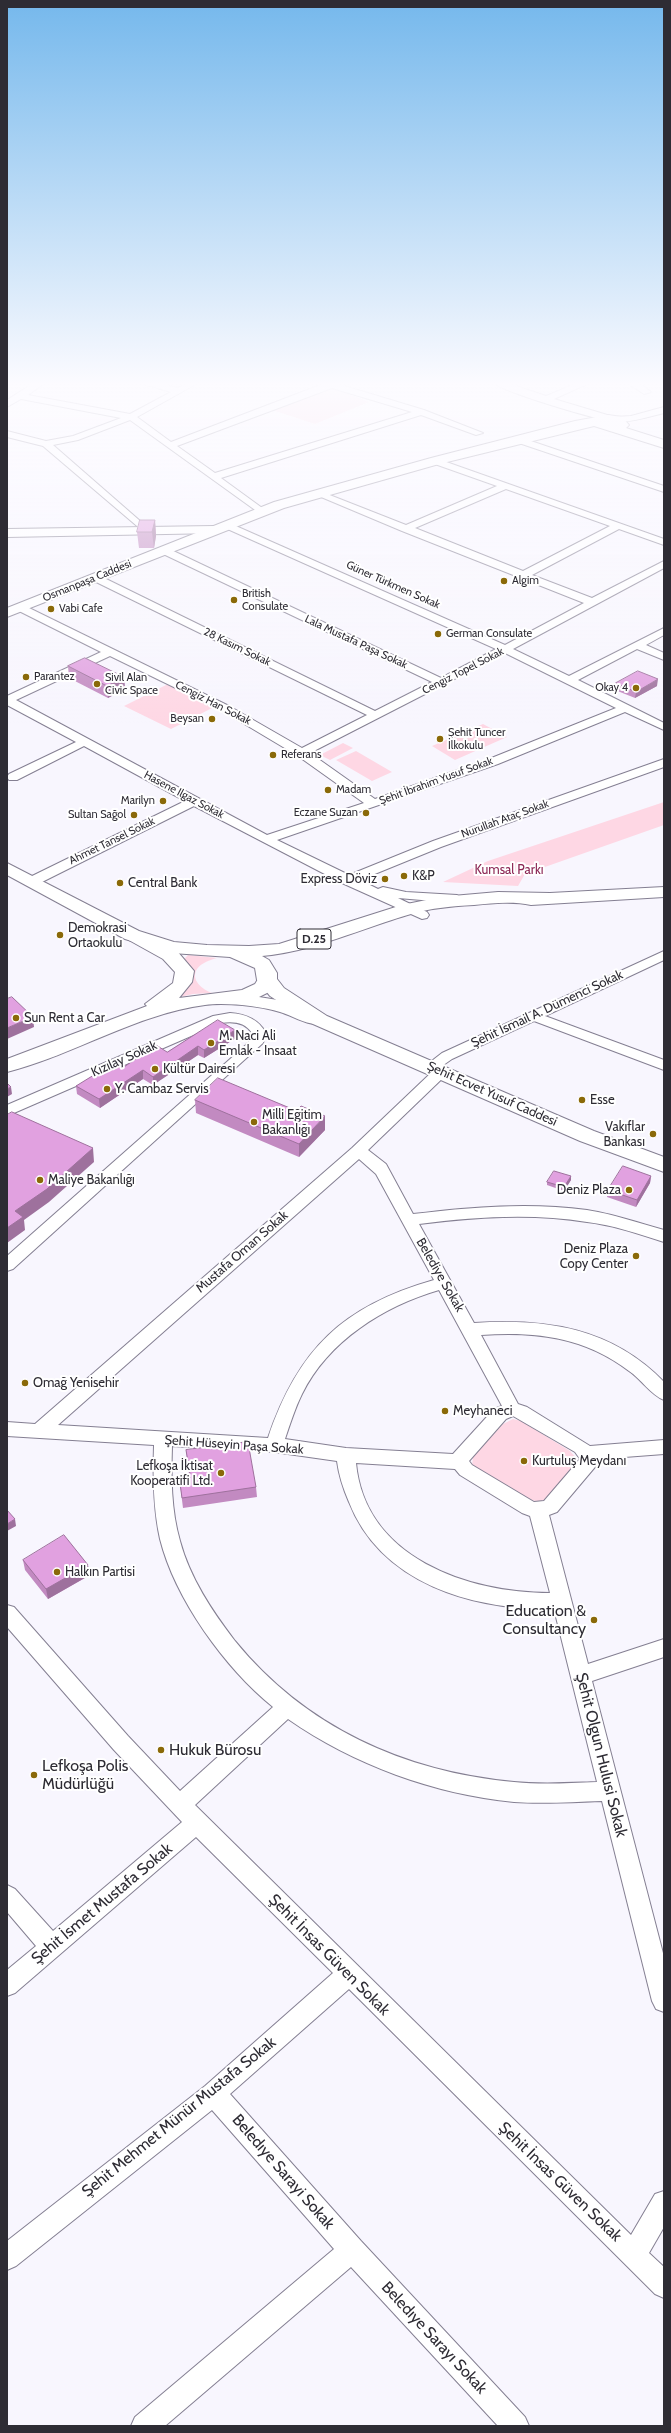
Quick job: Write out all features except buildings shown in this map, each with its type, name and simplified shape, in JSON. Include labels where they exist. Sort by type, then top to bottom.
[{"type":"main road","name":"Osmanpaşa Caddesi","points":[[7,613],[220,527],[308,498]]},
{"type":"main road","points":[[7,533],[220,527]]},
{"type":"main road","name":"D.25","points":[[7,868],[132,935],[172,947],[217,951],[265,951],[289,947],[462,899],[498,896],[546,898]]},
{"type":"main road","name":"D.25","points":[[7,1066],[166,1006],[205,999],[220,999],[252,994],[262,988],[282,963],[304,950],[415,912],[546,898],[664,892]]},
{"type":"main road","points":[[112,1026],[164,999],[176,991],[185,977],[183,967],[177,960],[132,935]]},
{"type":"main road","name":"D.25","points":[[217,951],[257,961],[266,968],[268,979]]},
{"type":"main road","name":"Şehit Ecvet Yusuf Caddesi","points":[[268,979],[282,997],[320,1020]]},
{"type":"main road","name":"Şehit Ecvet Yusuf Caddesi","points":[[220,999],[283,1006],[437,1069],[587,1136],[664,1165]]},
{"type":"street","points":[[108,498],[144,529]]},
{"type":"street","points":[[244,498],[262,512]]},
{"type":"street","points":[[328,498],[592,602]]},
{"type":"street","points":[[405,529],[479,498]]},
{"type":"street","points":[[538,498],[664,542]]},
{"type":"street","points":[[523,575],[618,526]]},
{"type":"street","name":"Güner Türkmen Sokak","points":[[220,527],[505,649],[664,727]]},
{"type":"street","name":"Lala Mustafa Paşa Sokak","points":[[163,550],[441,682]]},
{"type":"street","name":"Cengiz Topel Sokak","points":[[302,753],[377,716],[592,602],[662,568]]},
{"type":"street","name":"28 Kasım Sokak","points":[[96,578],[377,716]]},
{"type":"street","name":"Cengiz Han Sokak","points":[[21,608],[225,708],[302,753],[374,804]]},
{"type":"street","points":[[570,680],[664,631]]},
{"type":"street","points":[[637,645],[664,656]]},
{"type":"street","points":[[7,700],[109,652]]},
{"type":"street","name":"Hasene Ilgaz Sokak","points":[[7,700],[266,839],[415,912]]},
{"type":"street","name":"Şehit İbrahim Yusuf Sokak","points":[[266,839],[374,804],[558,737],[626,708]]},
{"type":"street","points":[[13,777],[84,742]]},
{"type":"street","name":"Nurullah Ataç Sokak","points":[[347,880],[438,844],[664,763]]},
{"type":"street","name":"Ahmet Tansel Sokak","points":[[31,882],[194,801]]},
{"type":"street","name":"Hasene Ilgaz Sokak","points":[[363,887],[406,896],[462,899]]},
{"type":"street","name":"Şehit İsmail A. Dümenci Sokak","points":[[437,1069],[447,1056],[664,955]]},
{"type":"street","points":[[533,1016],[664,1065]]},
{"type":"street","name":"Kızılay Sokak","points":[[7,1111],[212,1021],[230,1017],[244,1020],[255,1027],[259,1033],[258,1040],[251,1048],[7,1265]]},
{"type":"street","name":"Mustafa Oman Sokak","points":[[40,1430],[357,1152],[437,1069]]},
{"type":"street","name":"Belediye Sokak","points":[[357,1152],[369,1156],[378,1163],[443,1283],[471,1329],[512,1409]]},
{"type":"street","points":[[408,1220],[496,1210],[534,1211],[588,1216],[664,1236]]},
{"type":"street","points":[[274,1445],[296,1389],[310,1366],[329,1344],[353,1323],[373,1310],[419,1289],[443,1283]]},
{"type":"street","points":[[471,1329],[526,1327],[555,1330],[582,1338],[607,1348],[631,1362],[651,1378],[664,1393]]},
{"type":"street","points":[[512,1409],[521,1412],[581,1447],[588,1453],[589,1462],[550,1507],[538,1510],[529,1508],[466,1470],[460,1462],[462,1455],[500,1414],[512,1409]]},
{"type":"street","name":"Şehit Hüseyin Paşa Sokak","points":[[7,1429],[40,1430],[162,1440],[274,1445],[346,1455],[460,1462]]},
{"type":"street","points":[[162,1440],[162,1473],[166,1514],[173,1552],[188,1585],[205,1617],[228,1647],[287,1707],[321,1730],[362,1752],[415,1772],[462,1784],[513,1792],[610,1791]]},
{"type":"street","points":[[588,1453],[664,1447]]},
{"type":"street","points":[[346,1455],[349,1481],[357,1504],[369,1524],[383,1541],[408,1563],[435,1580],[459,1590],[488,1598],[516,1602],[562,1601]]},
{"type":"street","name":"Şehit Olgun Hulusi Sokak","points":[[538,1510],[663,1992]]},
{"type":"street","name":"Şehit İnsas Güven Sokak","points":[[7,1612],[100,1720],[197,1823],[664,2285]]},
{"type":"street","points":[[581,1675],[626,1662],[664,1648]]},
{"type":"street","points":[[180,1805],[287,1707]]},
{"type":"street","name":"Şehit İsmet Mustafa Sokak","points":[[7,1985],[197,1823]]},
{"type":"street","points":[[7,1896],[51,1946]]},
{"type":"street","name":"Şehit Mehmet Münür Mustafa Sokak","points":[[7,2257],[212,2094],[349,1974]]},
{"type":"street","name":"Beledıye Sarayi Sokak","points":[[212,2094],[238,2119],[352,2250]]},
{"type":"street","points":[[634,2255],[664,2203]]},
{"type":"street","points":[[144,2426],[352,2250]]},
{"type":"street","name":"Beledıye Sarayı Sokak","points":[[352,2250],[516,2426]]},
{"type":"green space","points":[[168,684],[216,706],[171,729],[124,706]]},
{"type":"green space","points":[[483,724],[507,737],[455,760],[432,746]]},
{"type":"green space","points":[[343,743],[353,748],[330,760],[320,755]]},
{"type":"green space","points":[[356,751],[392,772],[372,781],[336,760]]},
{"type":"green space","name":"Kumsal Parkı","points":[[664,802],[664,825],[525,874],[518,886],[443,882],[488,861]]},
{"type":"green space","points":[[188,955],[217,958],[201,965],[195,973],[198,984],[205,990],[212,993],[193,994],[176,998],[191,975],[190,965],[183,960]]},
{"type":"green space","points":[[513,1419],[521,1421],[570,1451],[577,1459],[576,1463],[545,1500],[537,1501],[528,1499],[507,1490],[472,1466],[473,1457],[503,1424]]},
{"type":"place","name":"Algim","points":[[504,581]]},
{"type":"place","name":"British Consulate","points":[[234,600]]},
{"type":"place","name":"Vabi Cafe","points":[[51,609]]},
{"type":"place","name":"German Consulate","points":[[438,634]]},
{"type":"place","name":"Parantez","points":[[26,677]]},
{"type":"place","name":"Sivil Alan Civic Space","points":[[97,684]]},
{"type":"place","name":"Okay 4","points":[[636,688]]},
{"type":"place","name":"Beysan","points":[[212,719]]},
{"type":"place","name":"Şehit Tuncer İlkokulu","points":[[440,739]]},
{"type":"place","name":"Referans","points":[[273,755]]},
{"type":"place","name":"Madam","points":[[328,790]]},
{"type":"place","name":"Marilyn","points":[[163,801]]},
{"type":"place","name":"Eczane Suzan","points":[[366,813]]},
{"type":"place","name":"Sultan Sağol","points":[[134,815]]},
{"type":"place","name":"K&P","points":[[404,876]]},
{"type":"place","name":"Express Döviz","points":[[385,879]]},
{"type":"place","name":"Central Bank","points":[[120,883]]},
{"type":"place","name":"Demokrasi Ortaokulu","points":[[60,935]]},
{"type":"place","name":"Sun Rent a Car","points":[[16,1018]]},
{"type":"place","name":"M. Naci Ali Emlak - Insaat","points":[[211,1043]]},
{"type":"place","name":"Kültür Dairesi","points":[[155,1069]]},
{"type":"place","name":"Y. Cambaz Servis","points":[[107,1089]]},
{"type":"place","name":"Esse","points":[[582,1100]]},
{"type":"place","name":"Milli Eğitim Bakanlığı","points":[[254,1122]]},
{"type":"place","name":"Vakıflar Bankası","points":[[653,1134]]},
{"type":"place","name":"Maliye Bakanlığı","points":[[40,1180]]},
{"type":"place","name":"Deniz Plaza","points":[[629,1190]]},
{"type":"place","name":"Deniz Plaza Copy Center","points":[[636,1256]]},
{"type":"place","name":"Omağ Yenisehir","points":[[25,1383]]},
{"type":"place","name":"Meyhaneci","points":[[445,1411]]},
{"type":"place","name":"Kurtuluş Meydanı","points":[[524,1461]]},
{"type":"place","name":"Lefkoşa İktisat Kooperatifi Ltd.","points":[[221,1473]]},
{"type":"place","name":"Halkın Partisi","points":[[57,1572]]},
{"type":"place","name":"Education & Consultancy","points":[[594,1620]]},
{"type":"place","name":"Hukuk Bürosu","points":[[161,1750]]},
{"type":"place","name":"Lefkoşa Polis Müdürlüğü","points":[[34,1775]]}]
